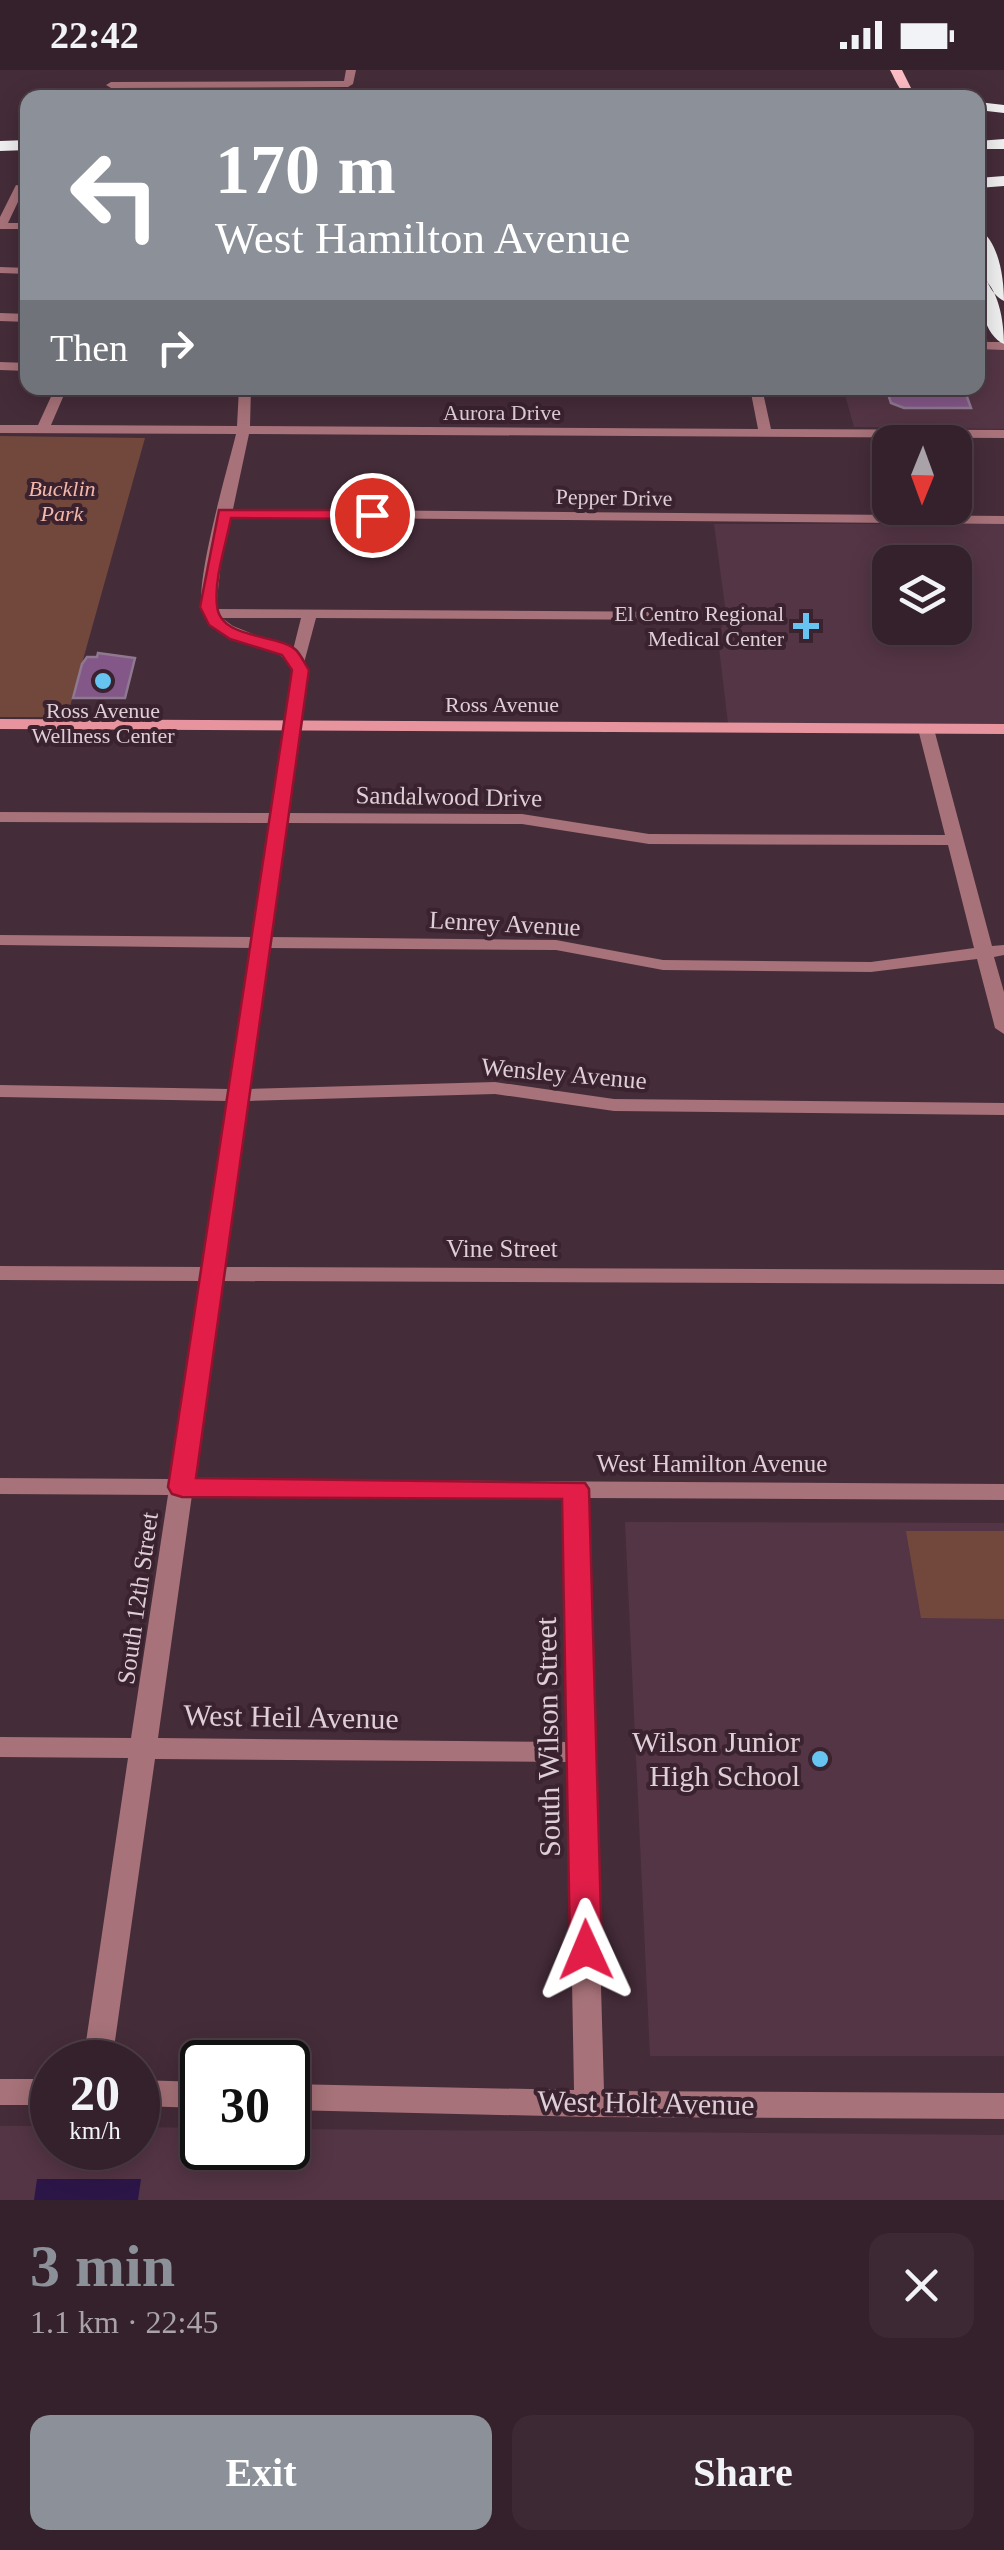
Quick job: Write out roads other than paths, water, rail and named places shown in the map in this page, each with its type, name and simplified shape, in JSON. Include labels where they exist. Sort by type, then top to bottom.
[{"type":"highway","points":[[985,251],[1004,296]]},
{"type":"highway","points":[[985,297],[1004,343]]},
{"type":"street","points":[[120,70],[111,84],[348,84],[351,70]]},
{"type":"street","points":[[0,226],[20,187]]},
{"type":"street","points":[[43,429],[58,395]]},
{"type":"street","points":[[244,395],[244,430],[214,562],[210,613],[222,628],[288,652],[298,661]]},
{"type":"street","points":[[757,395],[765,433]]},
{"type":"street","name":"Aurora Drive","points":[[0,429],[1004,434]]},
{"type":"street","name":"Pepper Drive","points":[[224,514],[1004,520]]},
{"type":"street","points":[[210,613],[692,616]]},
{"type":"street","name":"South 12th Street","points":[[100,2040],[301,670],[298,661],[310,613]]},
{"type":"street","name":"Ross Avenue","points":[[0,724],[1004,729]]},
{"type":"street","points":[[926,729],[1004,1028]]},
{"type":"street","name":"Sandalwood Drive","points":[[0,817],[522,819],[649,839],[955,840]]},
{"type":"street","name":"Lenrey Avenue","points":[[0,940],[556,945],[663,965],[720,966],[871,967],[1004,950]]},
{"type":"street","name":"Wensley Avenue","points":[[0,1092],[239,1094],[495,1088],[614,1106],[1004,1109]]},
{"type":"street","name":"Vine Street","points":[[0,1273],[1004,1276]]},
{"type":"street","name":"West Hamilton Avenue","points":[[0,1486],[1004,1492]]},
{"type":"street","name":"South Wilson Street","points":[[576,1489],[589,2104]]},
{"type":"street","name":"West Heil Avenue","points":[[0,1747],[581,1752]]},
{"type":"street","points":[[0,2092],[30,2092]]},
{"type":"street","name":"West Holt Avenue","points":[[310,2098],[589,2104],[1004,2106]]},
{"type":"place","name":"El Centro Regional Medical Center","points":[[806,626]]},
{"type":"place","name":"Ross Avenue Wellness Center","points":[[103,681]]},
{"type":"place","name":"Wilson Junior High School","points":[[820,1759]]},
{"type":"park label","name":"Bucklin Park","points":[[62,500]]}]
